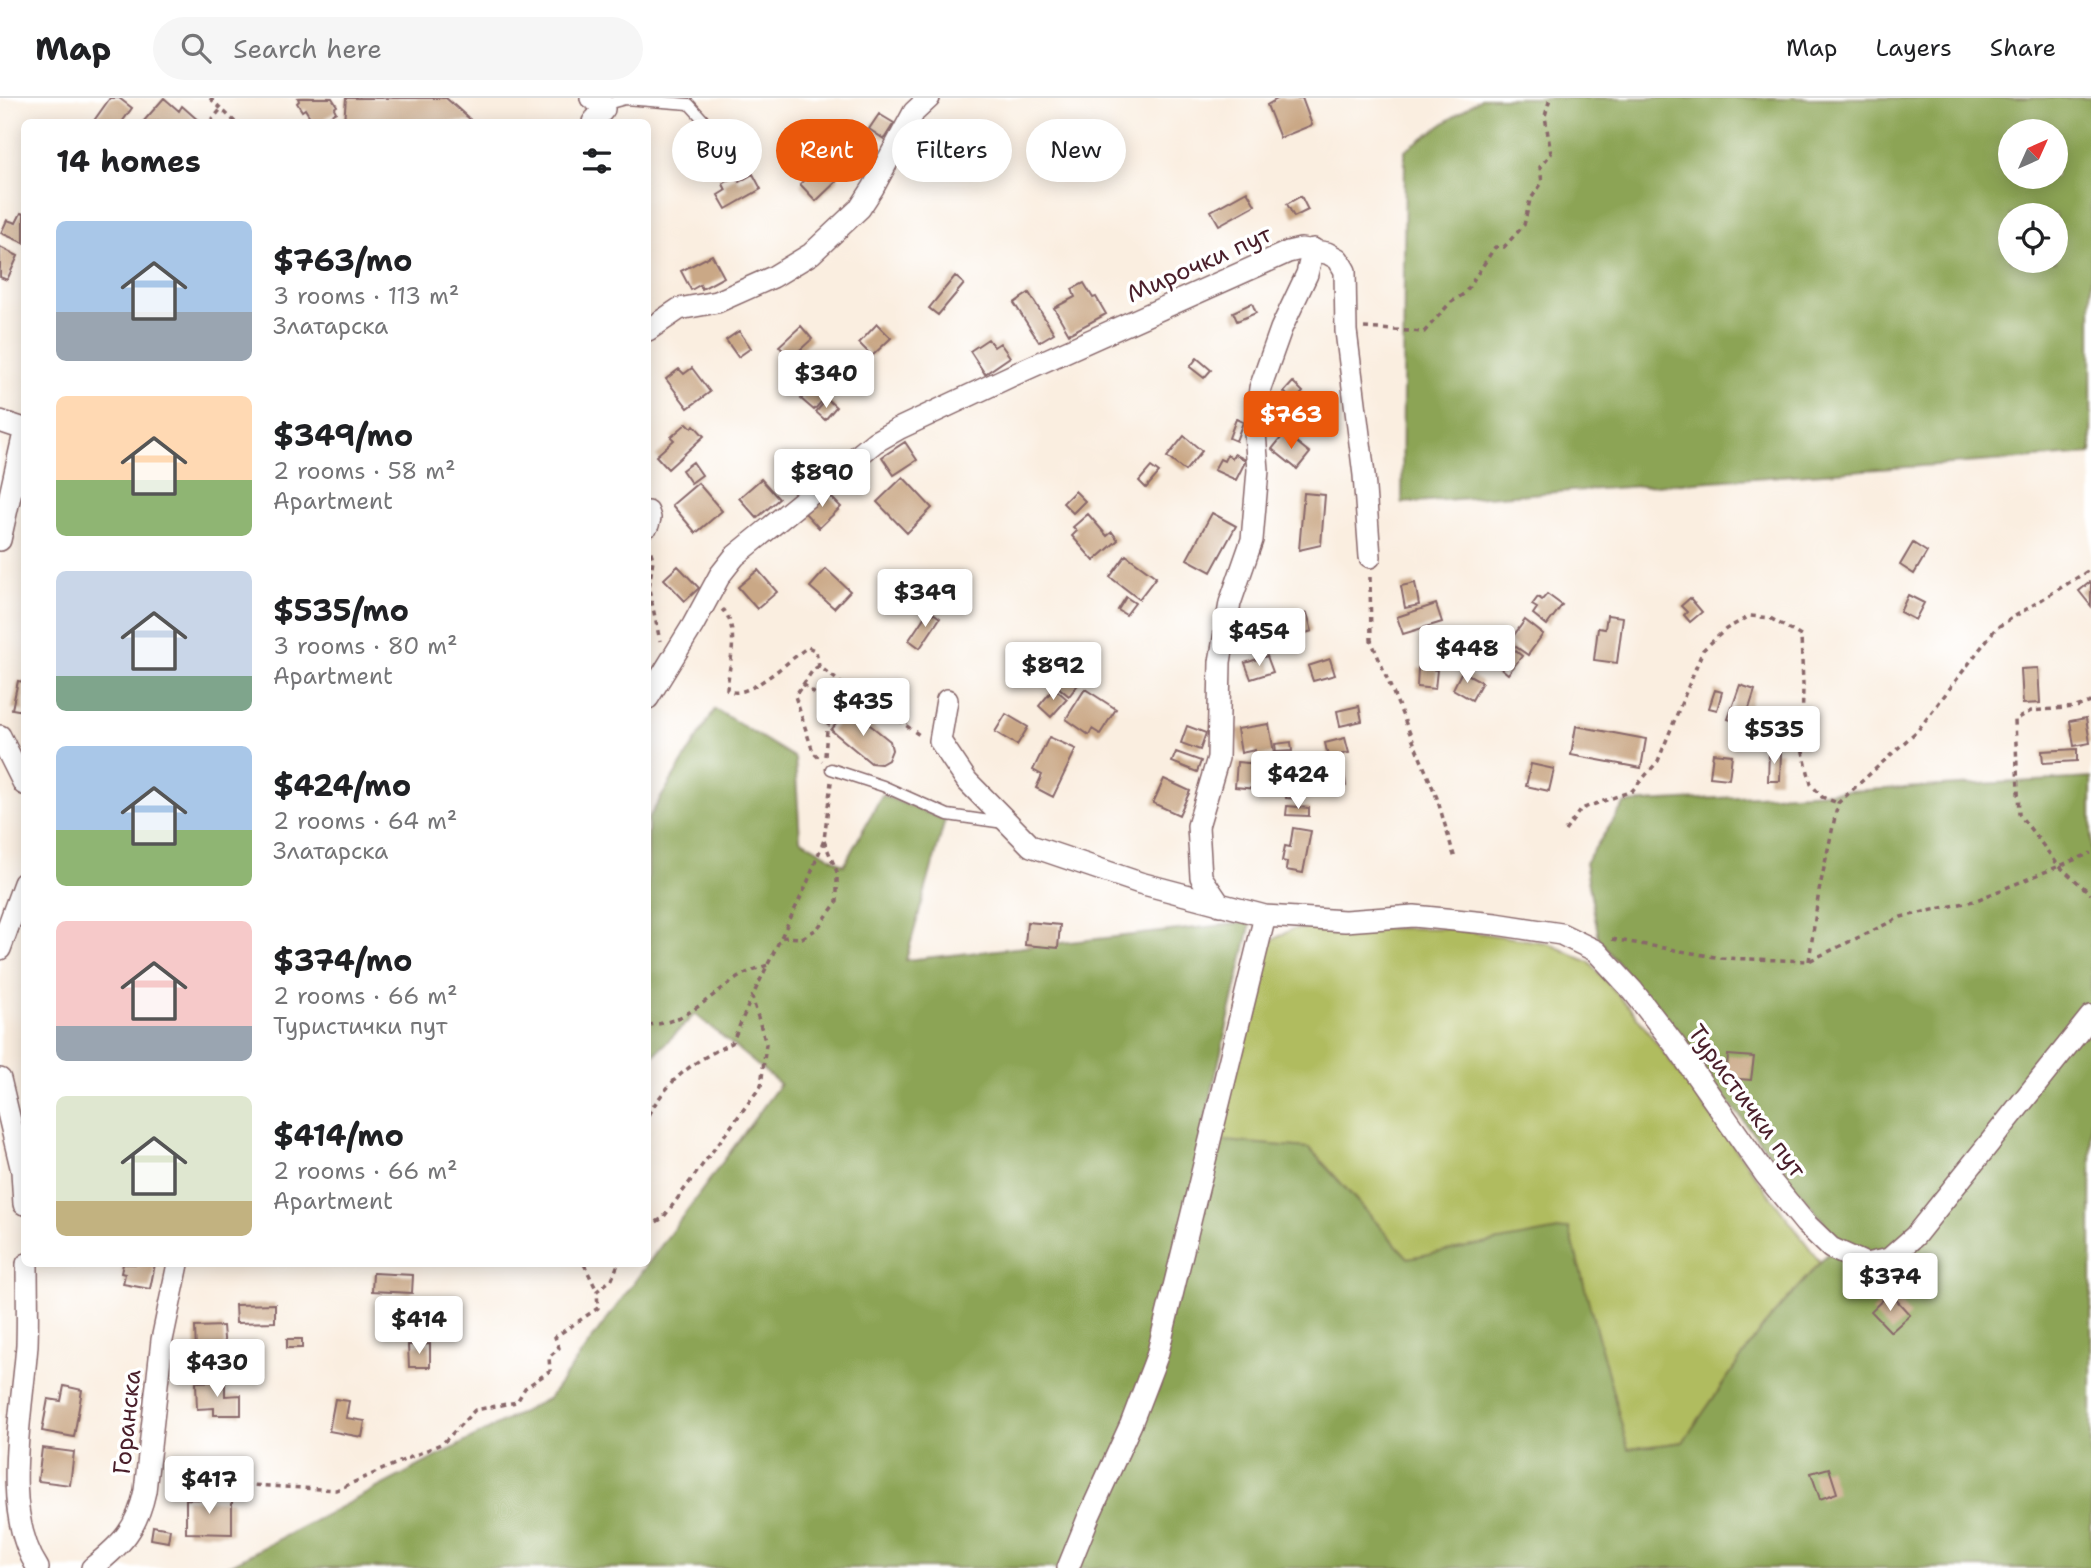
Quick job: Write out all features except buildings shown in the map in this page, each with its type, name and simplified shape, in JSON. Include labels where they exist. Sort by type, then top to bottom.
[{"type":"street","points":[[651,328],[679,309],[717,302],[773,277],[811,254],[860,208],[914,111],[929,98]]},
{"type":"street","name":"Мирочки пут","points":[[651,693],[720,575],[735,556],[875,442],[1012,376],[1276,257],[1301,249],[1313,249]]},
{"type":"street","points":[[1220,905],[1201,877],[1198,826],[1218,758],[1220,662],[1230,603],[1252,540],[1258,470],[1255,433],[1260,388],[1281,329],[1307,274],[1313,249],[1338,259],[1345,271],[1346,331],[1364,475],[1370,557]]},
{"type":"street","points":[[0,421],[21,430]]},
{"type":"street","points":[[0,540],[21,445]]},
{"type":"street","points":[[947,699],[940,741],[948,753]]},
{"type":"street","points":[[0,736],[21,778]]},
{"type":"street","name":"Туристички пут","points":[[948,753],[967,780],[1031,846],[1140,883],[1265,916],[1345,921],[1414,916],[1496,924],[1562,934],[1595,951],[1633,991],[1675,1045],[1765,1174],[1805,1223],[1831,1248],[1866,1265],[1889,1259],[1915,1236],[2091,1016]]},
{"type":"street","points":[[0,949],[21,891]]},
{"type":"street","points":[[1068,1568],[1131,1424],[1157,1356],[1265,916]]},
{"type":"street","points":[[0,1079],[21,1167]]},
{"type":"street","points":[[27,1267],[27,1345],[10,1465],[9,1508],[21,1548],[38,1568]]},
{"type":"street","name":"Горанска","points":[[92,1568],[129,1534],[141,1511],[162,1340],[177,1267]]},
{"type":"lane","points":[[596,108],[625,99],[689,104],[703,119]]},
{"type":"lane","points":[[831,769],[883,786],[948,815],[1008,823]]},
{"type":"path","points":[[210,98],[231,119]]},
{"type":"path","points":[[1346,331],[1367,328],[1424,332],[1450,303],[1465,293],[1495,247],[1504,247],[1524,225],[1530,200],[1542,183],[1540,167],[1551,154],[1545,116],[1550,98]]},
{"type":"path","points":[[213,119],[221,109]]},
{"type":"path","points":[[651,551],[651,574]]},
{"type":"path","points":[[1370,557],[1371,640],[1437,798],[1455,859]]},
{"type":"path","points":[[1809,961],[1819,891],[1838,803],[1918,730],[1996,628],[2091,569]]},
{"type":"path","points":[[651,599],[660,643],[724,611],[731,619],[734,630],[727,689],[731,693],[747,690],[773,676],[808,647],[816,651],[819,666],[841,683],[858,691],[938,749],[948,753]]},
{"type":"path","points":[[1565,831],[1581,809],[1632,791],[1658,761],[1703,650],[1726,629],[1750,616],[1770,618],[1801,636],[1802,748],[1811,784],[1822,797],[1838,803]]},
{"type":"path","points":[[819,666],[794,696],[813,752],[826,765],[826,740],[833,709],[858,691]]},
{"type":"path","points":[[803,684],[833,709]]},
{"type":"path","points":[[2091,702],[2076,707],[2031,711],[2015,720],[2019,814],[2058,865],[2091,894]]},
{"type":"path","points":[[651,1110],[659,1096],[680,1073],[732,1043],[806,886],[824,840],[831,769]]},
{"type":"path","points":[[782,937],[802,938],[817,929],[837,902],[837,872],[824,840]]},
{"type":"path","points":[[1609,939],[1721,958],[1809,961],[1901,917],[1974,901],[2091,853]]},
{"type":"path","points":[[651,1025],[662,1024],[689,1014],[748,972],[768,965]]},
{"type":"path","points":[[651,1225],[663,1218],[761,1086],[766,1044],[752,997]]},
{"type":"path","points":[[145,1491],[235,1484],[336,1490],[443,1443],[475,1410],[517,1402],[525,1388],[550,1371],[549,1357],[559,1348],[555,1337],[598,1308],[597,1291],[585,1267]]},
{"type":"path","points":[[597,1291],[612,1279],[617,1267]]},
{"type":"green space","points":[[1481,98],[2091,98],[2091,454],[1402,503],[1405,150]]},
{"type":"green space","points":[[715,709],[795,758],[800,839],[844,865],[882,795],[945,820],[906,960],[1251,922],[1201,1139],[1309,1148],[1408,1258],[1569,1228],[1628,1449],[1683,1442],[1762,1328],[1839,1241],[1599,939],[1585,863],[1625,803],[2091,778],[2091,1568],[224,1568],[549,1398],[645,1267],[651,1267],[651,1259],[780,1084],[695,1014],[651,1058],[651,814]]},
{"type":"green space","points":[[1444,928],[1548,943],[1589,962],[1634,1013],[1820,1262],[1762,1328],[1683,1442],[1628,1449],[1569,1229],[1408,1258],[1310,1148],[1215,1141],[1263,946],[1292,929]]}]
